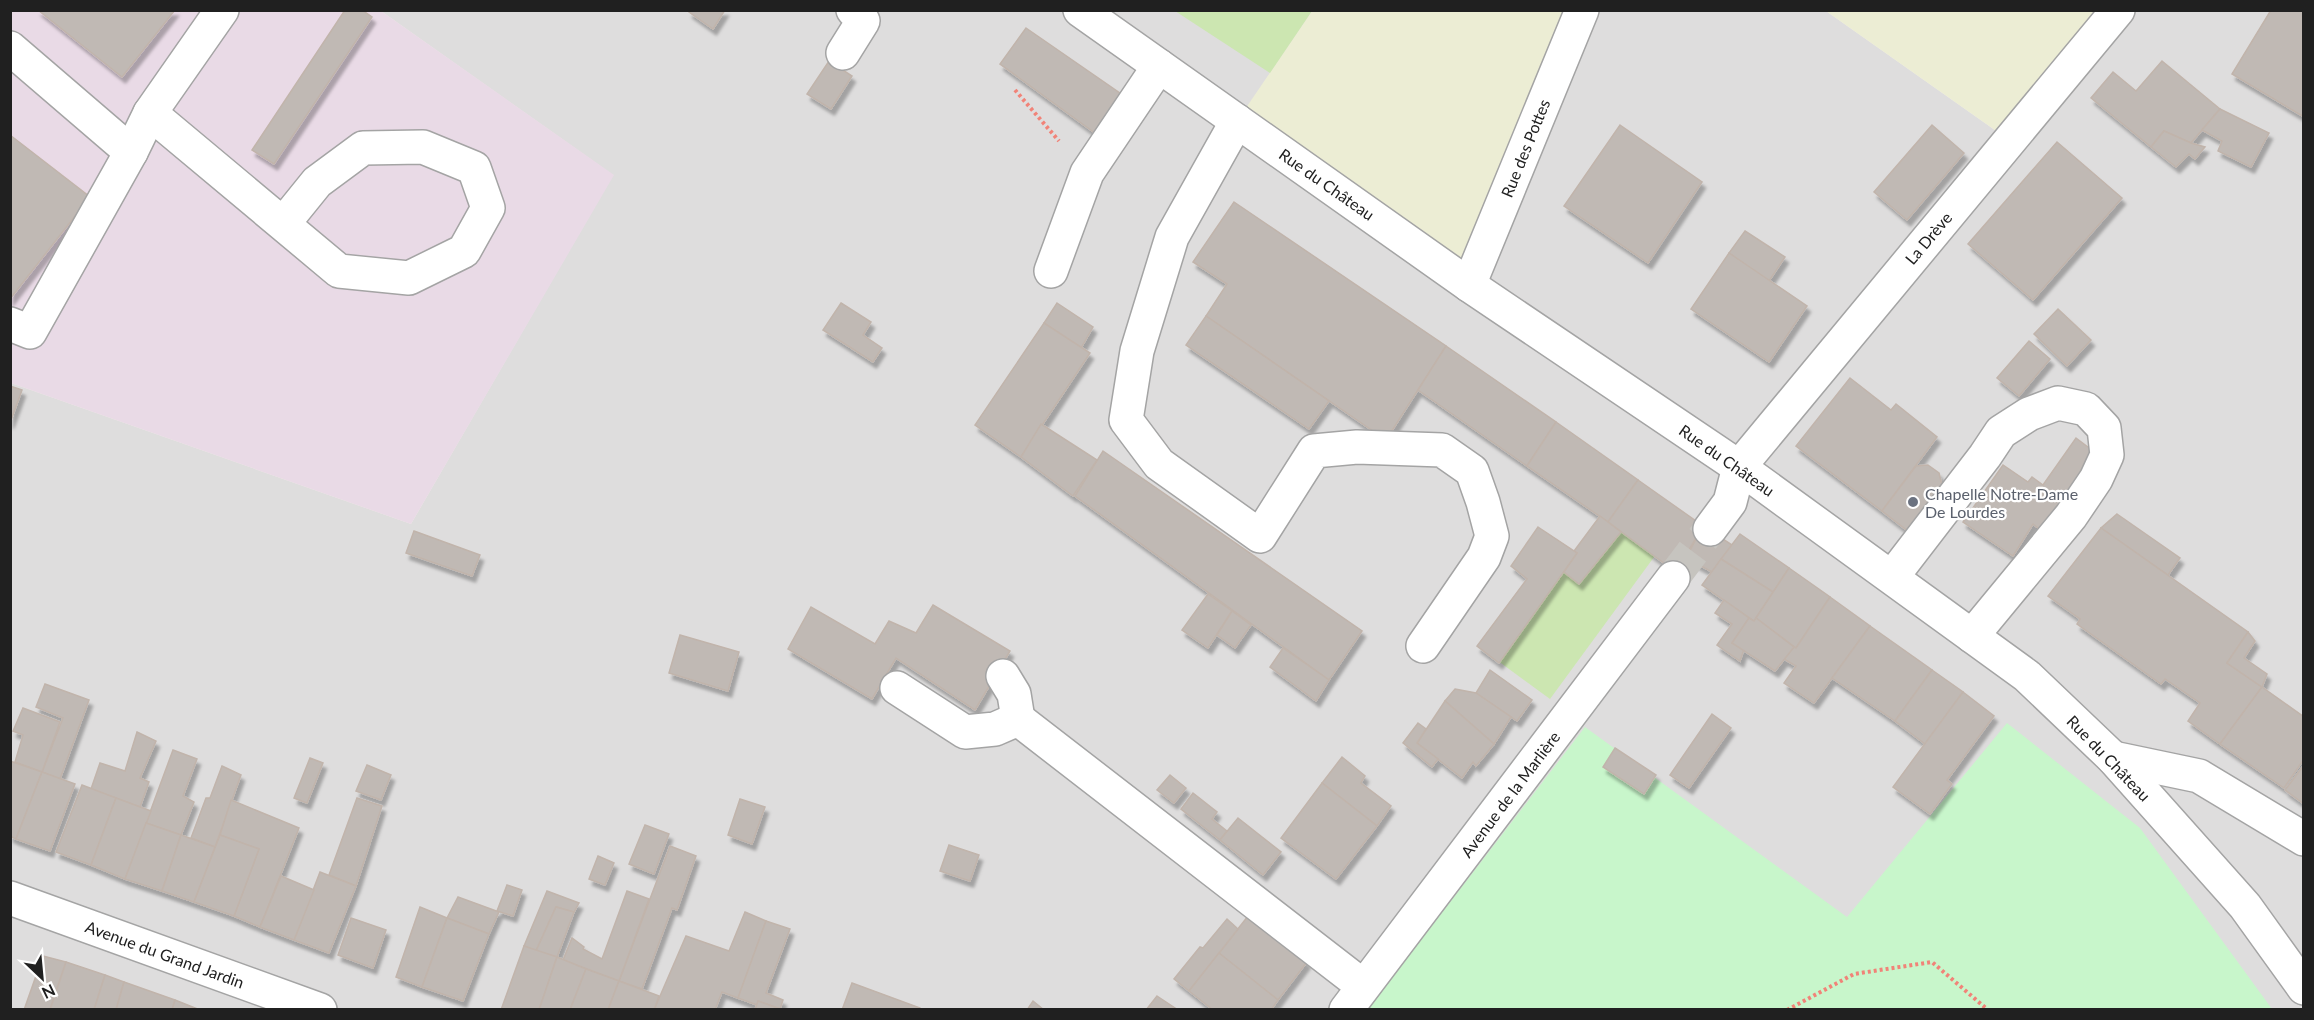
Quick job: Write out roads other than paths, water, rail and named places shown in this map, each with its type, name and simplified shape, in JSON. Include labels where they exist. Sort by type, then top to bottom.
[{"type":"street","points":[[10,324],[30,332],[131,152],[150,113],[222,10]]},
{"type":"street","points":[[843,53],[863,21],[853,10]]},
{"type":"street","name":"Rue du Château","points":[[1080,10],[1469,285],[1739,467],[2028,676],[2113,758],[2245,906],[2304,988]]},
{"type":"street","name":"Rue des Pottes","points":[[1469,285],[1582,10]]},
{"type":"street","name":"La Drève","points":[[1739,467],[2118,10]]},
{"type":"street","points":[[10,48],[131,152]]},
{"type":"street","points":[[1051,271],[1087,173],[1159,66]]},
{"type":"street","points":[[150,113],[339,271],[410,278],[464,251],[488,208],[474,168],[423,147],[363,148],[317,182],[283,224]]},
{"type":"street","points":[[1237,121],[1172,237],[1137,351],[1126,420],[1160,464],[1260,536],[1314,451],[1357,447],[1442,450],[1472,471],[1492,536],[1484,557],[1423,646]]},
{"type":"street","points":[[1892,577],[2001,432],[2030,414],[2058,404],[2086,409],[2104,428],[2107,455],[2096,479],[2070,516],[1972,636]]},
{"type":"street","points":[[1710,529],[1730,502],[1739,467]]},
{"type":"street","name":"Avenue de la Marlière","points":[[1355,998],[1673,578]]},
{"type":"street","points":[[1002,676],[1014,694],[1018,719],[1355,998]]},
{"type":"street","points":[[897,688],[966,732],[995,729],[1018,719]]},
{"type":"street","points":[[2113,758],[2199,776],[2304,839]]},
{"type":"street","name":"Avenue du Grand Jardin","points":[[10,898],[321,1010]]},
{"type":"tunnel","points":[[1673,578],[1710,529]]},
{"type":"place","name":"Chapelle Notre-Dame De Lourdes","points":[[1913,502]]}]
